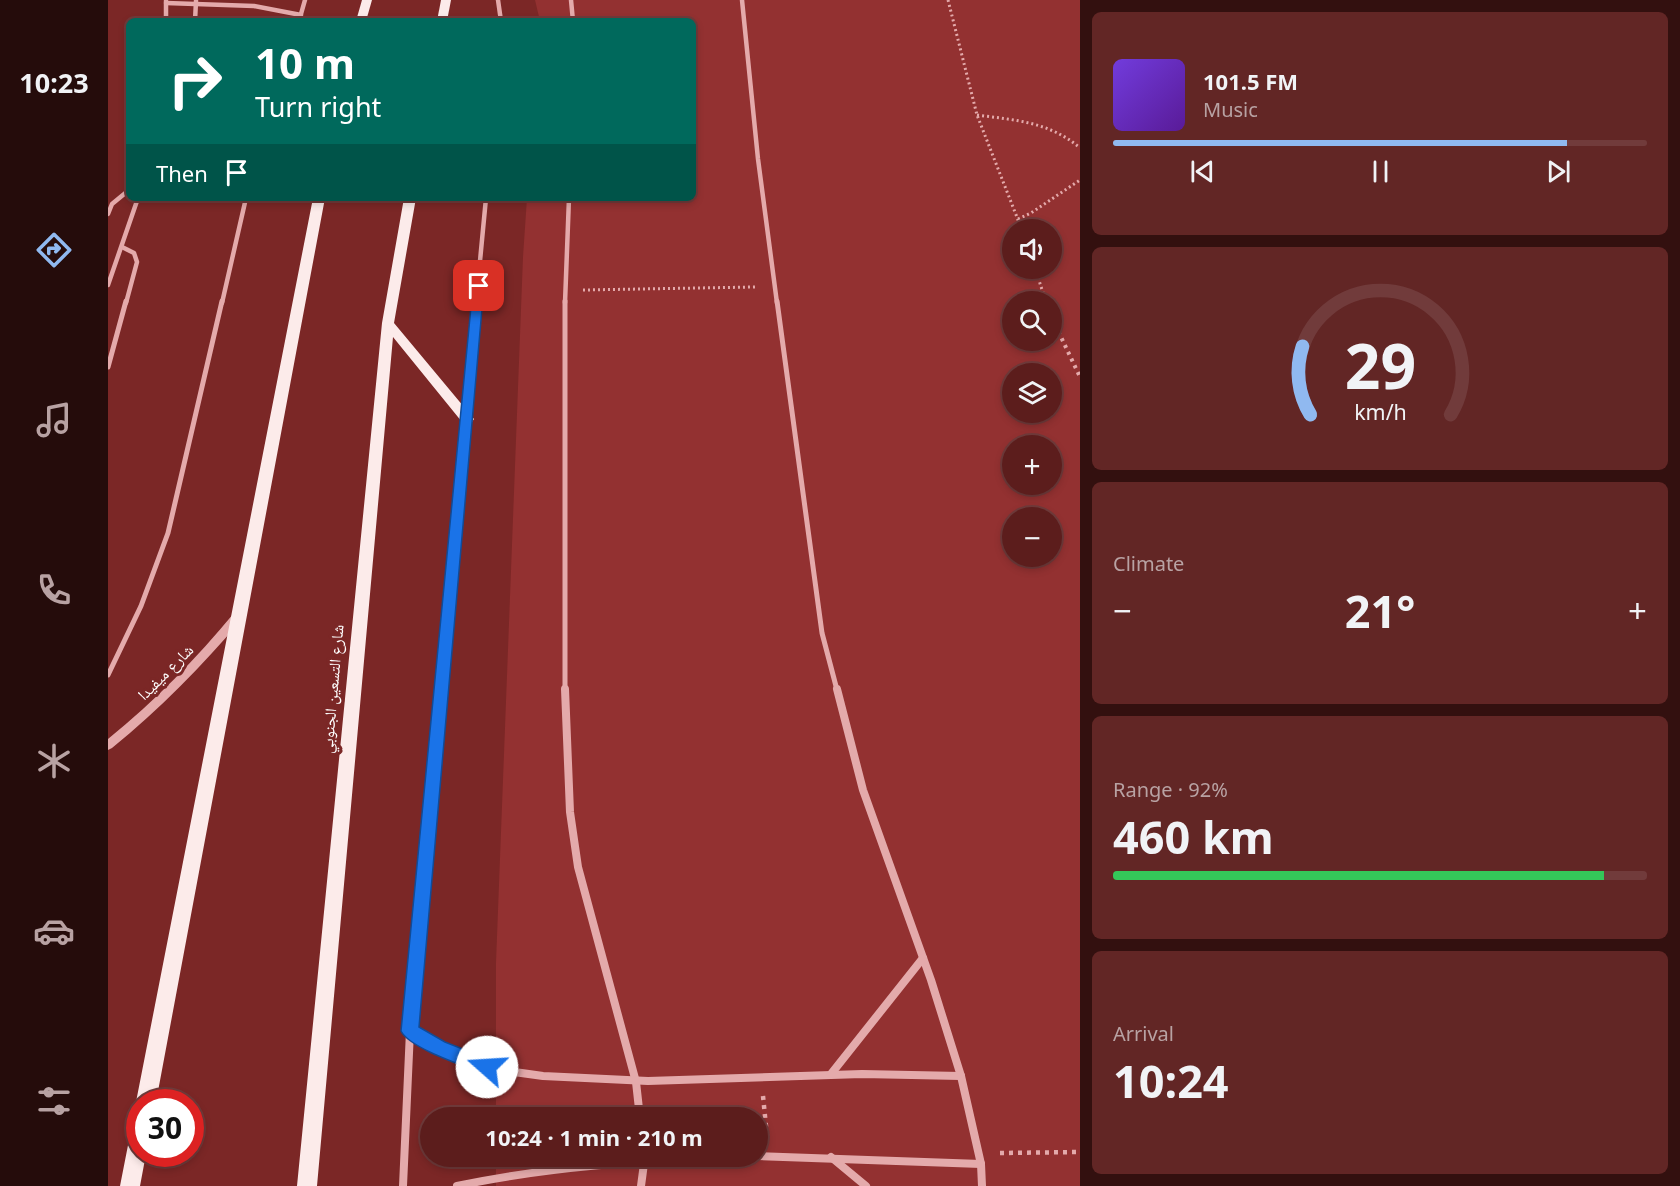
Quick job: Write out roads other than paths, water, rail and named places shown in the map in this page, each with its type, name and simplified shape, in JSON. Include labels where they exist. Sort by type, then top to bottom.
[{"type":"main road","points":[[362,18],[366,0]]},
{"type":"main road","points":[[443,18],[446,0]]},
{"type":"main road","points":[[148,1089],[318,201]]},
{"type":"main road","name":"شارع التسعين الجنوبي","points":[[307,1186],[388,323],[410,201]]},
{"type":"main road","points":[[388,323],[467,418]]},
{"type":"main road","points":[[130,1186],[134,1167]]},
{"type":"street","points":[[300,18],[305,0]]},
{"type":"street","points":[[498,0],[501,18]]},
{"type":"street","points":[[571,0],[573,18]]},
{"type":"street","points":[[742,0],[758,159],[822,633],[863,790],[923,958],[961,1076],[981,1164],[982,1186]]},
{"type":"street","points":[[166,18],[166,2],[254,6],[301,15]]},
{"type":"street","points":[[195,18],[196,2]]},
{"type":"street","points":[[108,214],[112,204],[126,192]]},
{"type":"street","points":[[108,285],[137,201]]},
{"type":"street","points":[[108,675],[148,591],[168,533],[245,201]]},
{"type":"street","points":[[403,1186],[410,1031],[486,201]]},
{"type":"street","points":[[569,201],[565,290],[564,676],[570,812],[581,877],[636,1082],[639,1107]]},
{"type":"street","points":[[108,367],[137,262],[134,253],[122,248]]},
{"type":"street","name":"شارع ميفيدا","points":[[108,745],[171,691],[238,616]]},
{"type":"street","points":[[831,1074],[923,958]]},
{"type":"street","points":[[410,1031],[470,1062],[540,1077],[636,1082],[761,1079],[831,1074],[961,1076]]},
{"type":"street","points":[[768,1155],[981,1164]]},
{"type":"street","points":[[830,1156],[866,1186]]},
{"type":"street","points":[[457,1186],[509,1175],[577,1167]]},
{"type":"street","points":[[641,1186],[644,1167]]}]
